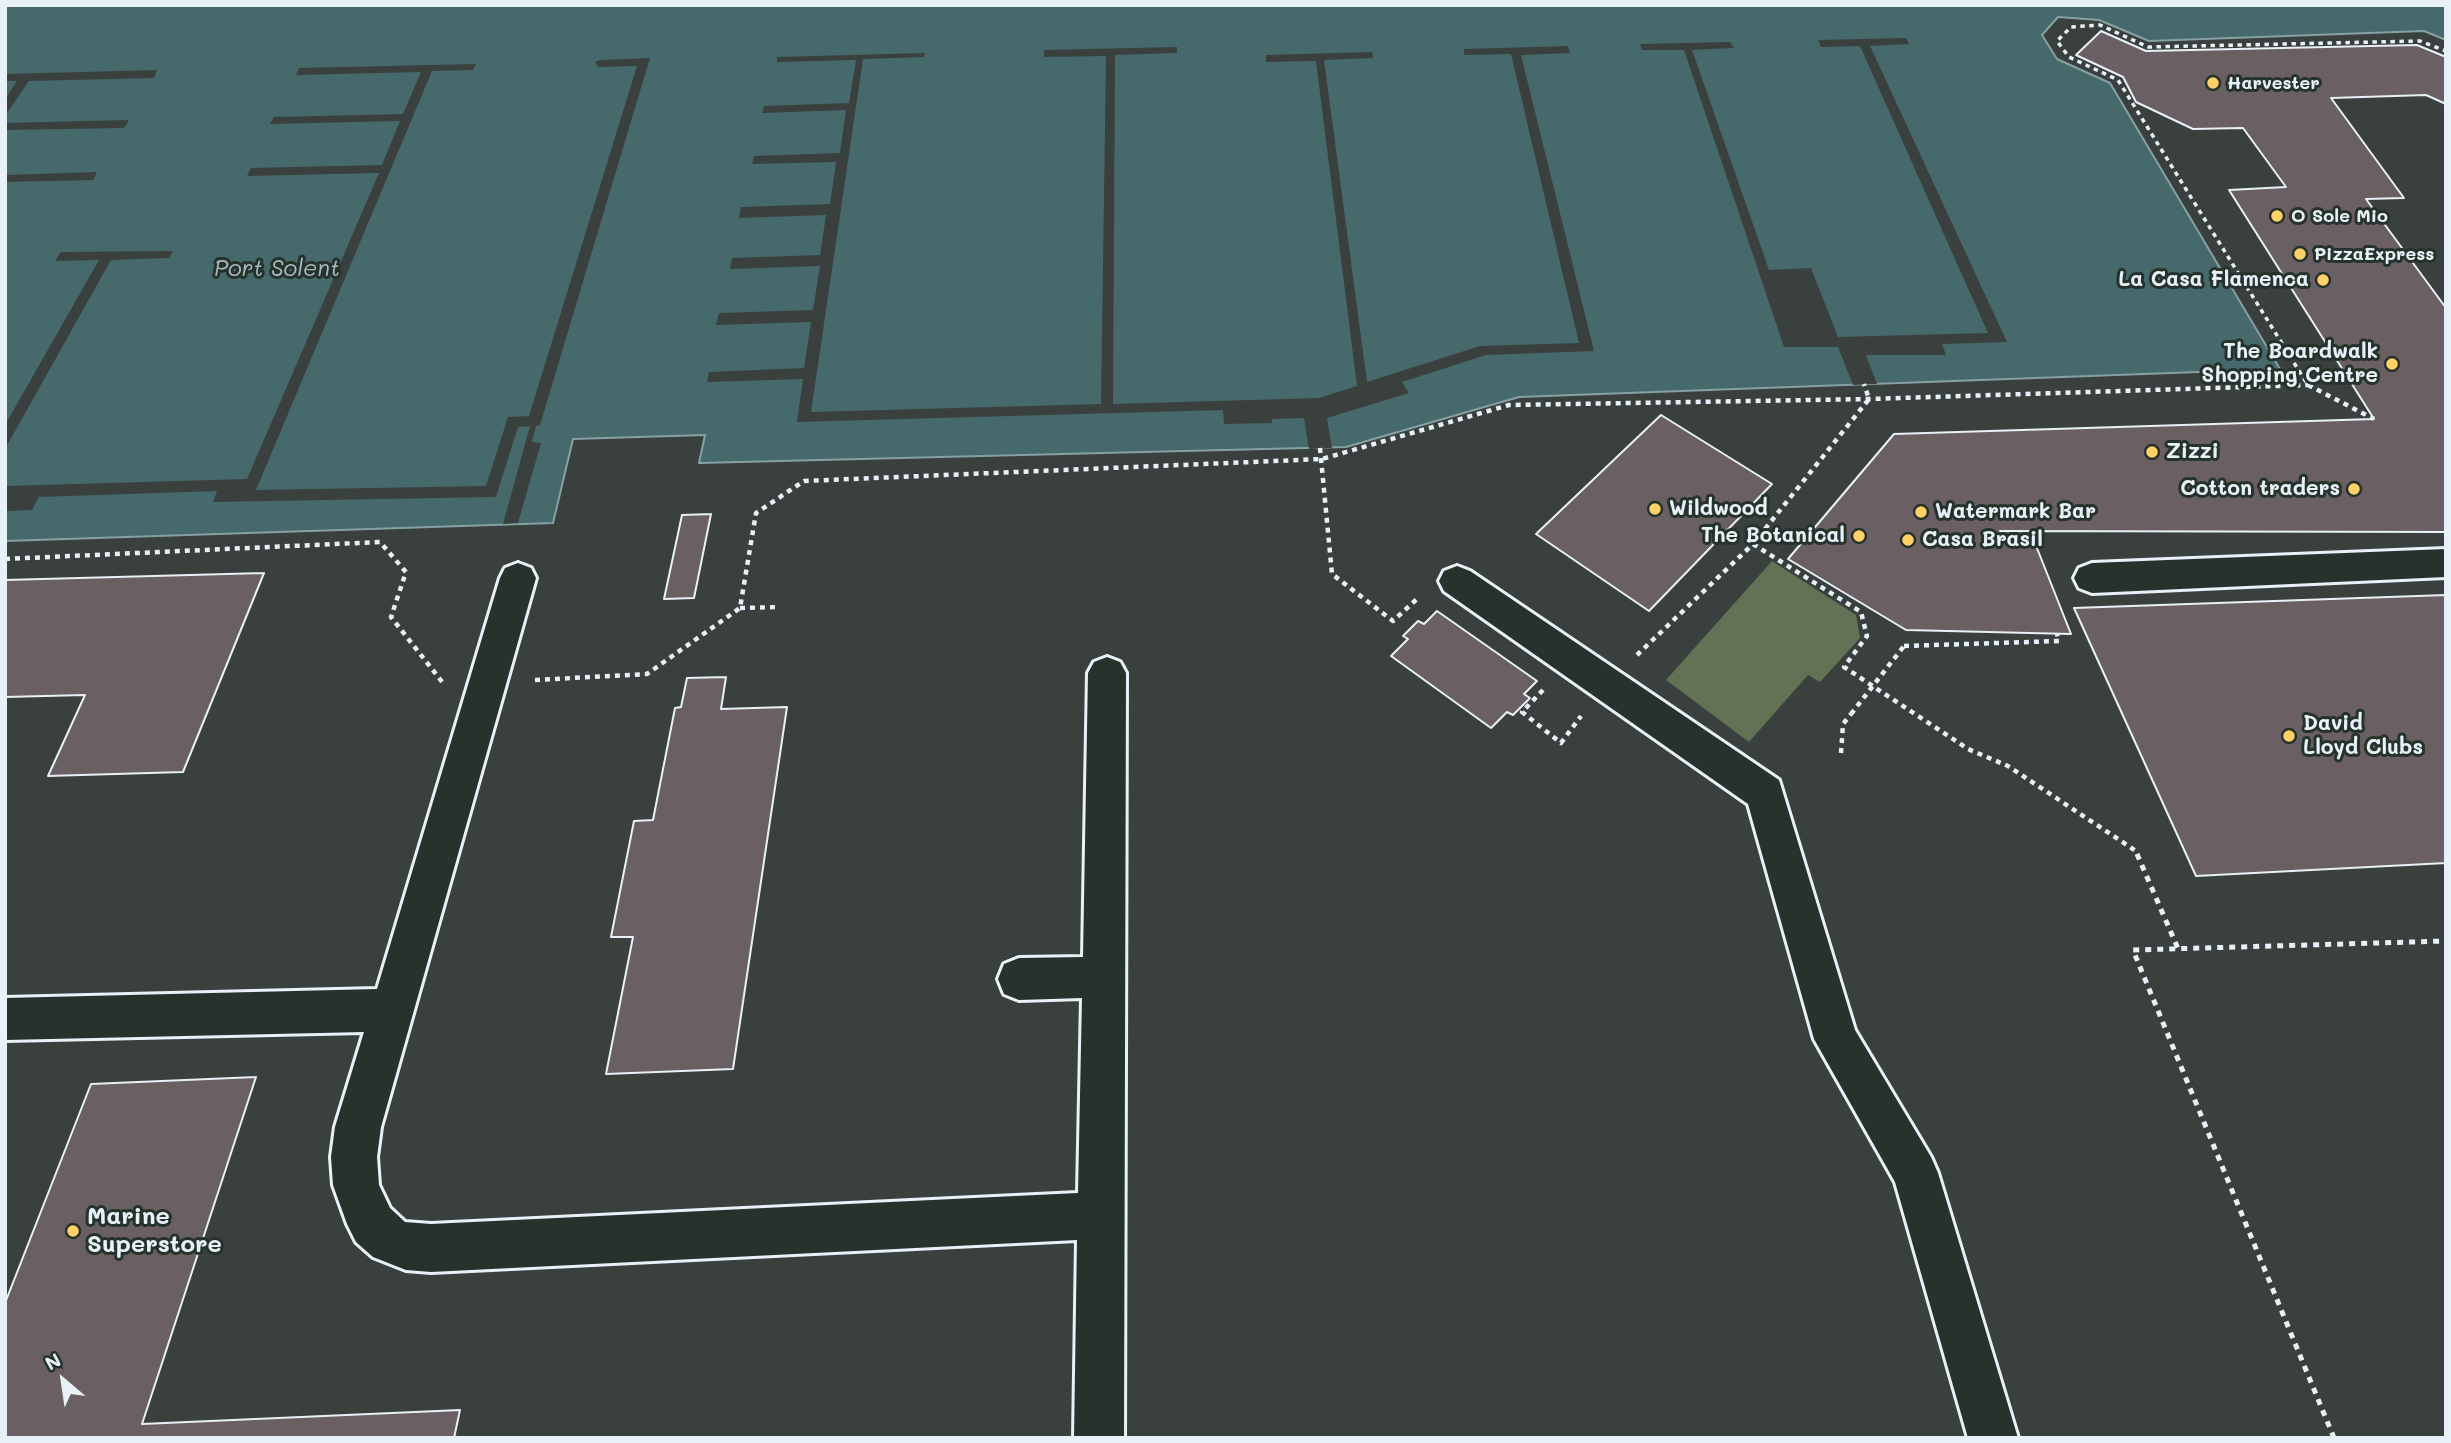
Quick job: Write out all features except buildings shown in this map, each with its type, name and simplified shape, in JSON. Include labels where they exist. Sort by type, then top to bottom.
[{"type":"lane","points":[[2092,578],[2446,563]]},
{"type":"lane","points":[[518,578],[358,1127],[354,1157],[356,1185],[363,1208],[381,1232],[390,1240],[406,1246],[445,1248],[1102,1215]]},
{"type":"lane","points":[[1440,588],[1606,685],[1765,793],[1836,1040],[1915,1173],[1993,1438]]},
{"type":"lane","points":[[1099,1438],[1107,673]]},
{"type":"lane","points":[[1018,979],[1104,977]]},
{"type":"lane","points":[[5,1019],[392,1010]]},
{"type":"path","points":[[2308,385],[2118,80],[2069,57],[2057,41],[2071,27],[2100,25],[2148,47],[2420,41],[2446,51]]},
{"type":"path","points":[[1864,384],[1869,399]]},
{"type":"path","points":[[740,608],[756,513],[804,481],[1322,459],[1508,405],[1869,399],[2308,385],[2374,419]]},
{"type":"path","points":[[1548,685],[1522,712],[1561,743],[1606,685],[1753,544],[1869,399]]},
{"type":"path","points":[[1320,448],[1332,574],[1393,621],[1440,588]]},
{"type":"path","points":[[5,559],[380,542],[406,572],[391,617],[444,684],[647,674],[740,608],[780,607]]},
{"type":"path","points":[[1753,544],[1861,612],[1867,636],[1844,667],[1968,749],[2008,766],[2136,851],[2179,951]]},
{"type":"path","points":[[1841,753],[1843,724],[1904,646],[2059,641],[2057,634]]},
{"type":"path","points":[[2334,1438],[2133,950],[2179,951],[2446,941]]},
{"type":"green space","points":[[1772,561],[1856,615],[1860,638],[1820,682],[1808,675],[1749,742],[1666,680]]},
{"type":"water","name":"Port Solent","points":[[5,5],[2446,5],[2446,40],[2424,31],[2149,41],[2099,20],[2058,17],[2042,35],[2057,59],[2110,83],[2280,369],[1519,397],[1346,447],[699,463],[705,435],[573,439],[553,523],[5,541]]},
{"type":"pier","points":[[1906,38],[1909,44],[1870,46],[2007,342],[1942,344],[1946,355],[1866,355],[1877,384],[1853,385],[1838,347],[1784,347],[1684,50],[1642,50],[1640,44],[1730,42],[1734,48],[1692,50],[1769,270],[1811,268],[1838,337],[1988,333],[1860,46],[1821,47],[1818,40]]},
{"type":"pier","points":[[1568,46],[1570,53],[1521,55],[1594,351],[1486,355],[1402,382],[1409,393],[1327,418],[1332,448],[1309,449],[1304,418],[1272,419],[1272,423],[1224,424],[1223,410],[797,422],[803,379],[707,382],[709,372],[804,368],[811,322],[716,325],[719,313],[813,310],[820,266],[730,269],[732,258],[820,255],[826,215],[739,218],[741,207],[830,204],[836,162],[752,164],[754,156],[840,153],[846,110],[762,113],[764,106],[849,103],[856,60],[777,62],[777,57],[925,53],[924,57],[863,59],[811,412],[1101,404],[1106,56],[1044,57],[1044,50],[1177,47],[1177,53],[1115,55],[1113,404],[1319,398],[1357,386],[1316,61],[1266,62],[1266,55],[1372,52],[1373,58],[1324,60],[1367,382],[1480,346],[1579,343],[1511,54],[1464,55],[1464,49]]},
{"type":"pier","points":[[650,58],[540,425],[536,426],[532,442],[541,443],[518,523],[503,524],[530,426],[518,427],[496,497],[213,502],[217,491],[39,497],[32,510],[5,511],[5,486],[247,479],[379,173],[247,176],[251,168],[382,165],[400,121],[270,124],[274,117],[403,114],[421,72],[296,75],[299,68],[476,64],[473,70],[432,71],[256,490],[486,486],[508,417],[529,416],[637,66],[598,67],[595,62]]},
{"type":"pier","points":[[157,70],[154,78],[29,81],[5,116],[5,99],[17,81],[5,81],[5,74]]},
{"type":"pier","points":[[129,120],[124,128],[5,130],[5,123]]},
{"type":"pier","points":[[97,172],[93,180],[5,182],[5,175]]},
{"type":"pier","points":[[173,251],[169,258],[111,260],[5,449],[5,425],[99,260],[55,261],[61,252]]},
{"type":"place","name":"Harvester","points":[[2213,83]]},
{"type":"place","name":"O Sole Mio","points":[[2277,216]]},
{"type":"place","name":"PizzaExpress","points":[[2300,254]]},
{"type":"place","name":"La Casa Flamenca","points":[[2323,280]]},
{"type":"place","name":"The Boardwalk Shopping Centre","points":[[2392,364]]},
{"type":"place","name":"Zizzi","points":[[2152,452]]},
{"type":"place","name":"Cotton traders","points":[[2354,489]]},
{"type":"place","name":"Wildwood","points":[[1655,509]]},
{"type":"place","name":"Watermark Bar","points":[[1921,512]]},
{"type":"place","name":"The Botanical","points":[[1859,536]]},
{"type":"place","name":"Casa Brasil","points":[[1908,540]]},
{"type":"place","name":"David Lloyd Clubs","points":[[2289,736]]},
{"type":"place","name":"Marine Superstore","points":[[73,1231]]}]
